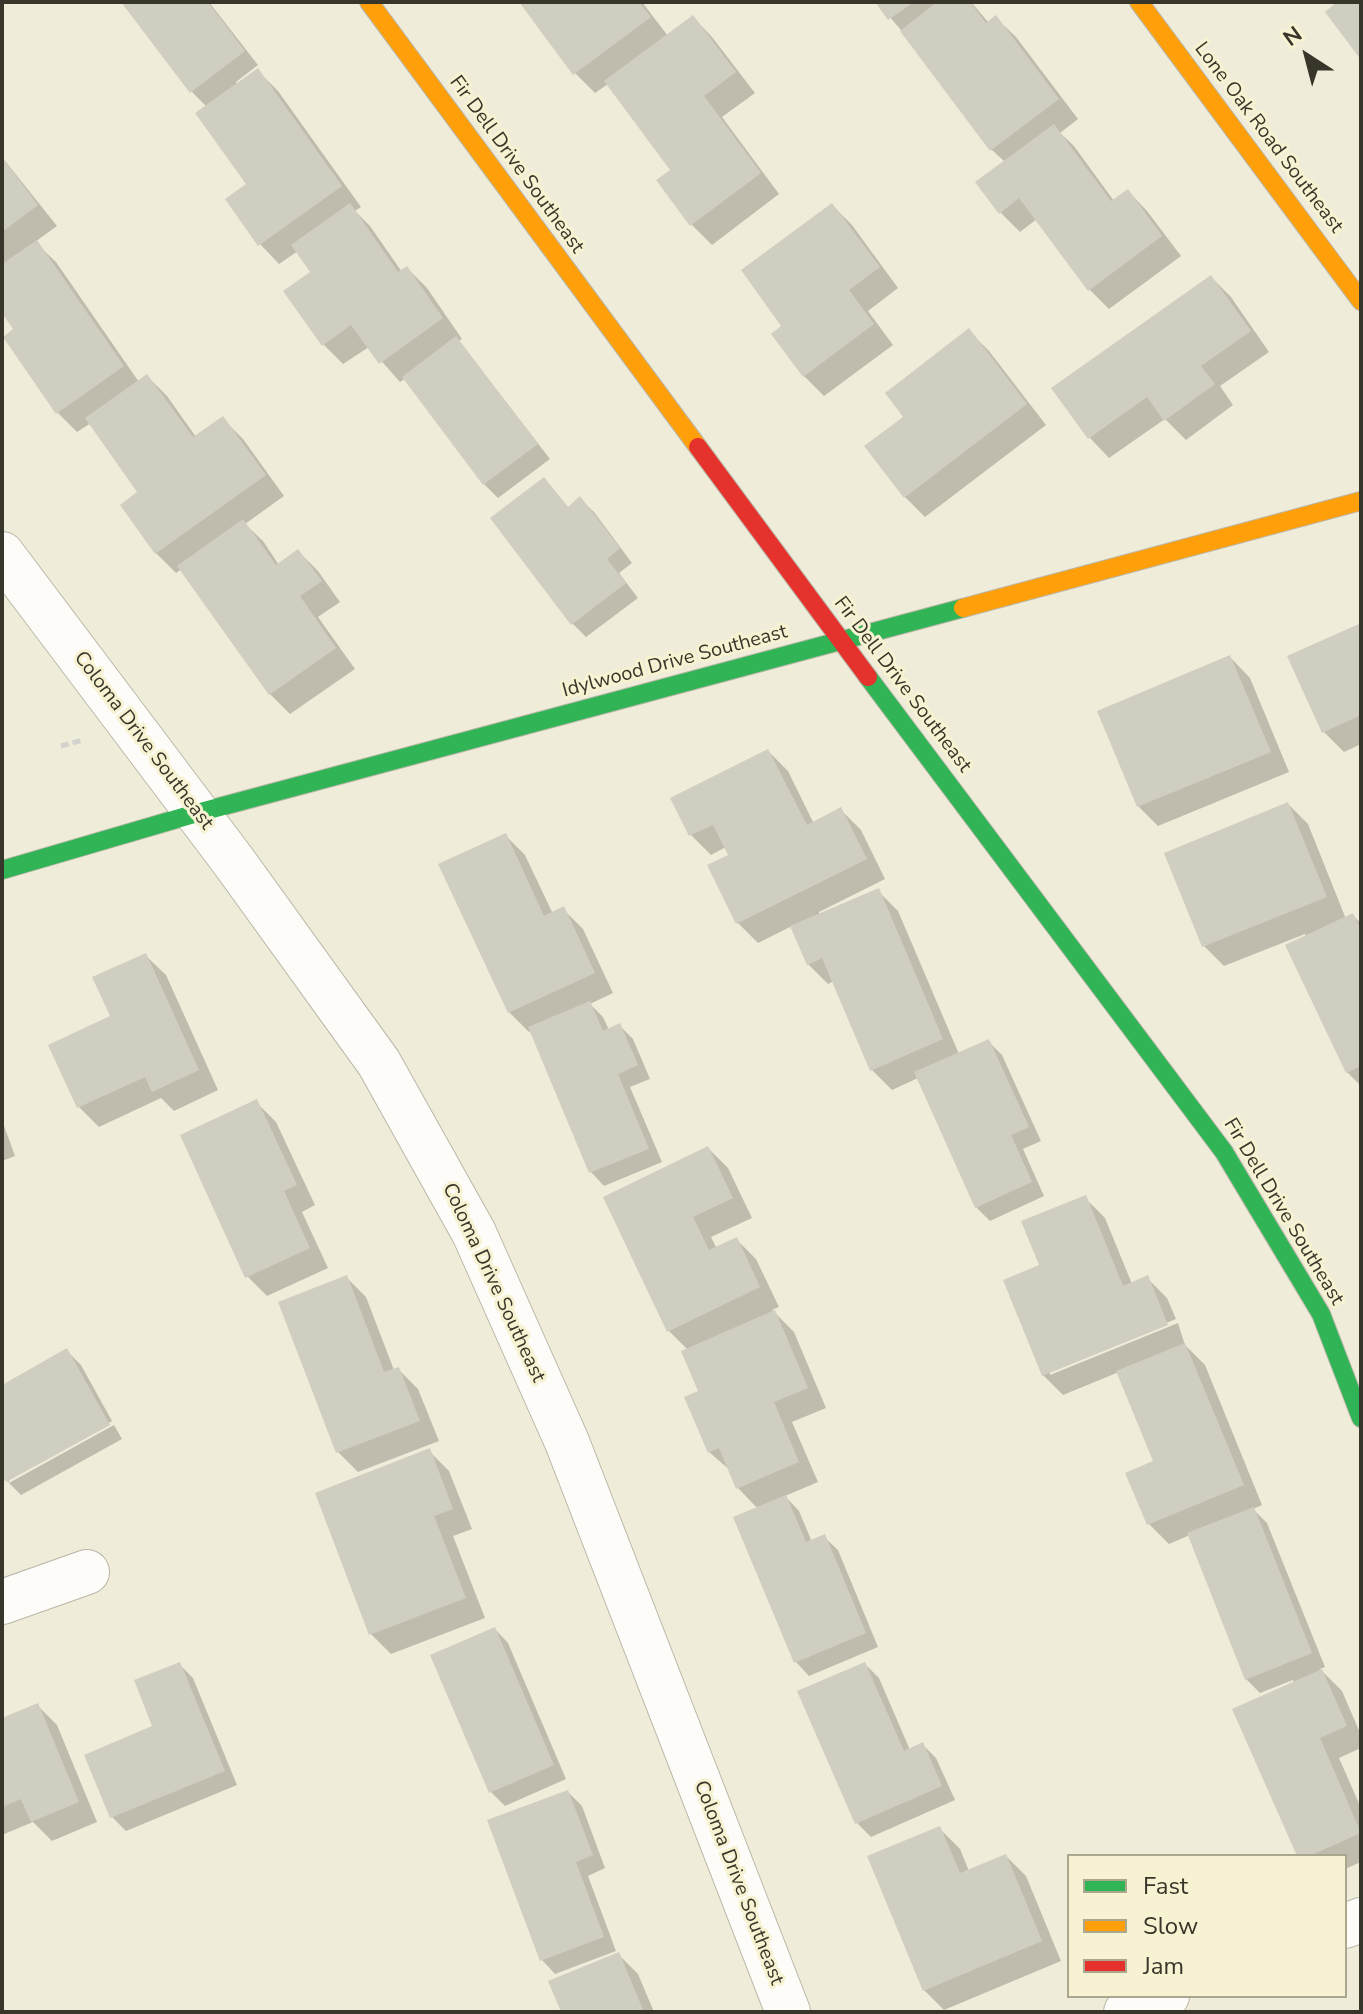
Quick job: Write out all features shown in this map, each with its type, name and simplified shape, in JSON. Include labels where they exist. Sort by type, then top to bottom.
[{"type":"street","name":"Fir Dell Drive Southeast","points":[[369,2],[840,640],[1224,1152],[1321,1314],[1361,1418]]},
{"type":"street","name":"Lone Oak Road Southeast","points":[[1139,2],[1361,301]]},
{"type":"street","name":"Idylwood Drive Southeast","points":[[2,870],[197,813],[1361,501]]},
{"type":"street","name":"Coloma Drive Southeast","points":[[2,554],[197,813],[379,1063],[474,1233],[567,1442],[788,2012]]},
{"type":"street","points":[[2,1602],[87,1572]]},
{"type":"street","points":[[1126,2012],[1162,1998]]},
{"type":"building","points":[[121,2],[208,2],[245,51],[190,93]]},
{"type":"building","points":[[519,2],[639,2],[651,17],[573,75]]},
{"type":"building","points":[[875,2],[914,2],[888,20]]},
{"type":"building","points":[[937,2],[970,2],[986,23],[996,15],[1059,99],[990,151],[900,31]]},
{"type":"building","points":[[1337,2],[1361,2],[1361,60],[1325,12]]},
{"type":"building","points":[[693,15],[736,72],[704,96],[761,173],[690,226],[656,180],[670,170],[604,81]]},
{"type":"building","points":[[258,68],[342,186],[258,246],[225,199],[246,184],[195,113]]},
{"type":"building","points":[[1054,124],[1111,201],[1128,189],[1162,236],[1088,291],[1019,198],[999,214],[975,182]]},
{"type":"building","points":[[2,157],[38,205],[2,232]]},
{"type":"building","points":[[350,203],[398,272],[407,266],[443,318],[379,364],[351,325],[322,346],[283,291],[310,272],[291,245]]},
{"type":"building","points":[[832,203],[880,267],[849,290],[874,324],[803,377],[771,334],[781,326],[741,270]]},
{"type":"building","points":[[37,240],[124,366],[56,414],[3,337],[13,329],[2,313],[2,264]]},
{"type":"building","points":[[1211,275],[1251,331],[1201,366],[1215,384],[1164,421],[1147,397],[1088,439],[1051,388]]},
{"type":"building","points":[[969,328],[1027,404],[904,498],[864,446],[903,417],[885,393]]},
{"type":"building","points":[[456,336],[538,444],[483,485],[402,377]]},
{"type":"building","points":[[147,374],[193,437],[223,416],[266,475],[155,554],[120,505],[137,492],[85,418]]},
{"type":"building","points":[[544,477],[568,507],[580,496],[620,548],[607,559],[626,583],[571,625],[490,518]]},
{"type":"building","points":[[243,519],[276,565],[298,549],[322,581],[300,596],[336,648],[269,695],[177,566]]},
{"type":"building","points":[[1361,623],[1361,715],[1322,733],[1287,656]]},
{"type":"building","points":[[1230,655],[1271,752],[1137,807],[1097,711]]},
{"type":"building","points":[[768,749],[807,825],[841,807],[867,859],[736,924],[707,865],[728,855],[713,825],[689,836],[670,798]]},
{"type":"building","points":[[1288,802],[1327,897],[1202,947],[1164,853]]},
{"type":"building","points":[[506,833],[544,916],[564,906],[595,973],[508,1013],[438,864]]},
{"type":"building","points":[[879,888],[943,1039],[870,1071],[822,958],[807,965],[790,926]]},
{"type":"building","points":[[1353,913],[1361,930],[1361,1066],[1346,1073],[1285,945]]},
{"type":"building","points":[[146,953],[199,1070],[152,1092],[145,1077],[77,1108],[48,1045],[110,1016],[92,977]]},
{"type":"building","points":[[590,1001],[603,1031],[620,1023],[638,1065],[618,1074],[649,1149],[589,1173],[528,1027]]},
{"type":"building","points":[[989,1039],[1029,1127],[1011,1135],[1032,1182],[975,1208],[914,1072]]},
{"type":"building","points":[[257,1099],[297,1185],[284,1191],[310,1248],[245,1278],[180,1135]]},
{"type":"building","points":[[708,1146],[733,1198],[693,1217],[709,1250],[737,1237],[760,1287],[667,1332],[603,1197]]},
{"type":"building","points":[[1086,1195],[1123,1286],[1148,1275],[1168,1325],[1042,1376],[1003,1280],[1039,1265],[1021,1221]]},
{"type":"building","points":[[347,1275],[384,1372],[399,1367],[420,1421],[336,1453],[278,1302]]},
{"type":"building","points":[[775,1310],[808,1388],[774,1402],[799,1462],[736,1489],[719,1448],[708,1453],[684,1397],[698,1391],[681,1351]]},
{"type":"building","points":[[1185,1343],[1244,1485],[1147,1525],[1125,1473],[1153,1461],[1116,1371]]},
{"type":"building","points":[[67,1348],[110,1425],[6,1482],[2,1476],[2,1385]]},
{"type":"building","points":[[430,1448],[453,1509],[434,1516],[466,1598],[369,1635],[315,1493]]},
{"type":"building","points":[[786,1495],[806,1542],[825,1534],[866,1633],[794,1663],[733,1517]]},
{"type":"building","points":[[1254,1507],[1312,1653],[1245,1680],[1187,1533]]},
{"type":"building","points":[[495,1627],[554,1765],[489,1793],[430,1655]]},
{"type":"building","points":[[180,1662],[225,1771],[110,1818],[84,1755],[152,1726],[134,1680]]},
{"type":"building","points":[[865,1662],[904,1751],[923,1742],[942,1786],[855,1824],[797,1691]]},
{"type":"building","points":[[1322,1669],[1347,1726],[1320,1738],[1361,1833],[1314,1854],[1296,1854],[1232,1709]]},
{"type":"building","points":[[38,1703],[79,1802],[31,1822],[21,1799],[2,1807],[2,1718]]},
{"type":"building","points":[[568,1790],[593,1855],[576,1862],[604,1937],[540,1961],[487,1820]]},
{"type":"building","points":[[940,1826],[960,1873],[1006,1854],[1042,1941],[923,1991],[867,1856]]},
{"type":"building","points":[[619,1952],[644,2012],[561,2012],[548,1981]]},
{"type":"traffic: fast","points":[[2,870],[197,813],[963,608]]},
{"type":"traffic: fast","points":[[868,677],[1224,1152],[1321,1314],[1361,1418]]},
{"type":"traffic: slow","points":[[369,2],[698,447]]},
{"type":"traffic: slow","points":[[1139,2],[1361,301]]},
{"type":"traffic: slow","points":[[963,608],[1361,501]]},
{"type":"traffic: jam","points":[[698,447],[868,677]]}]
